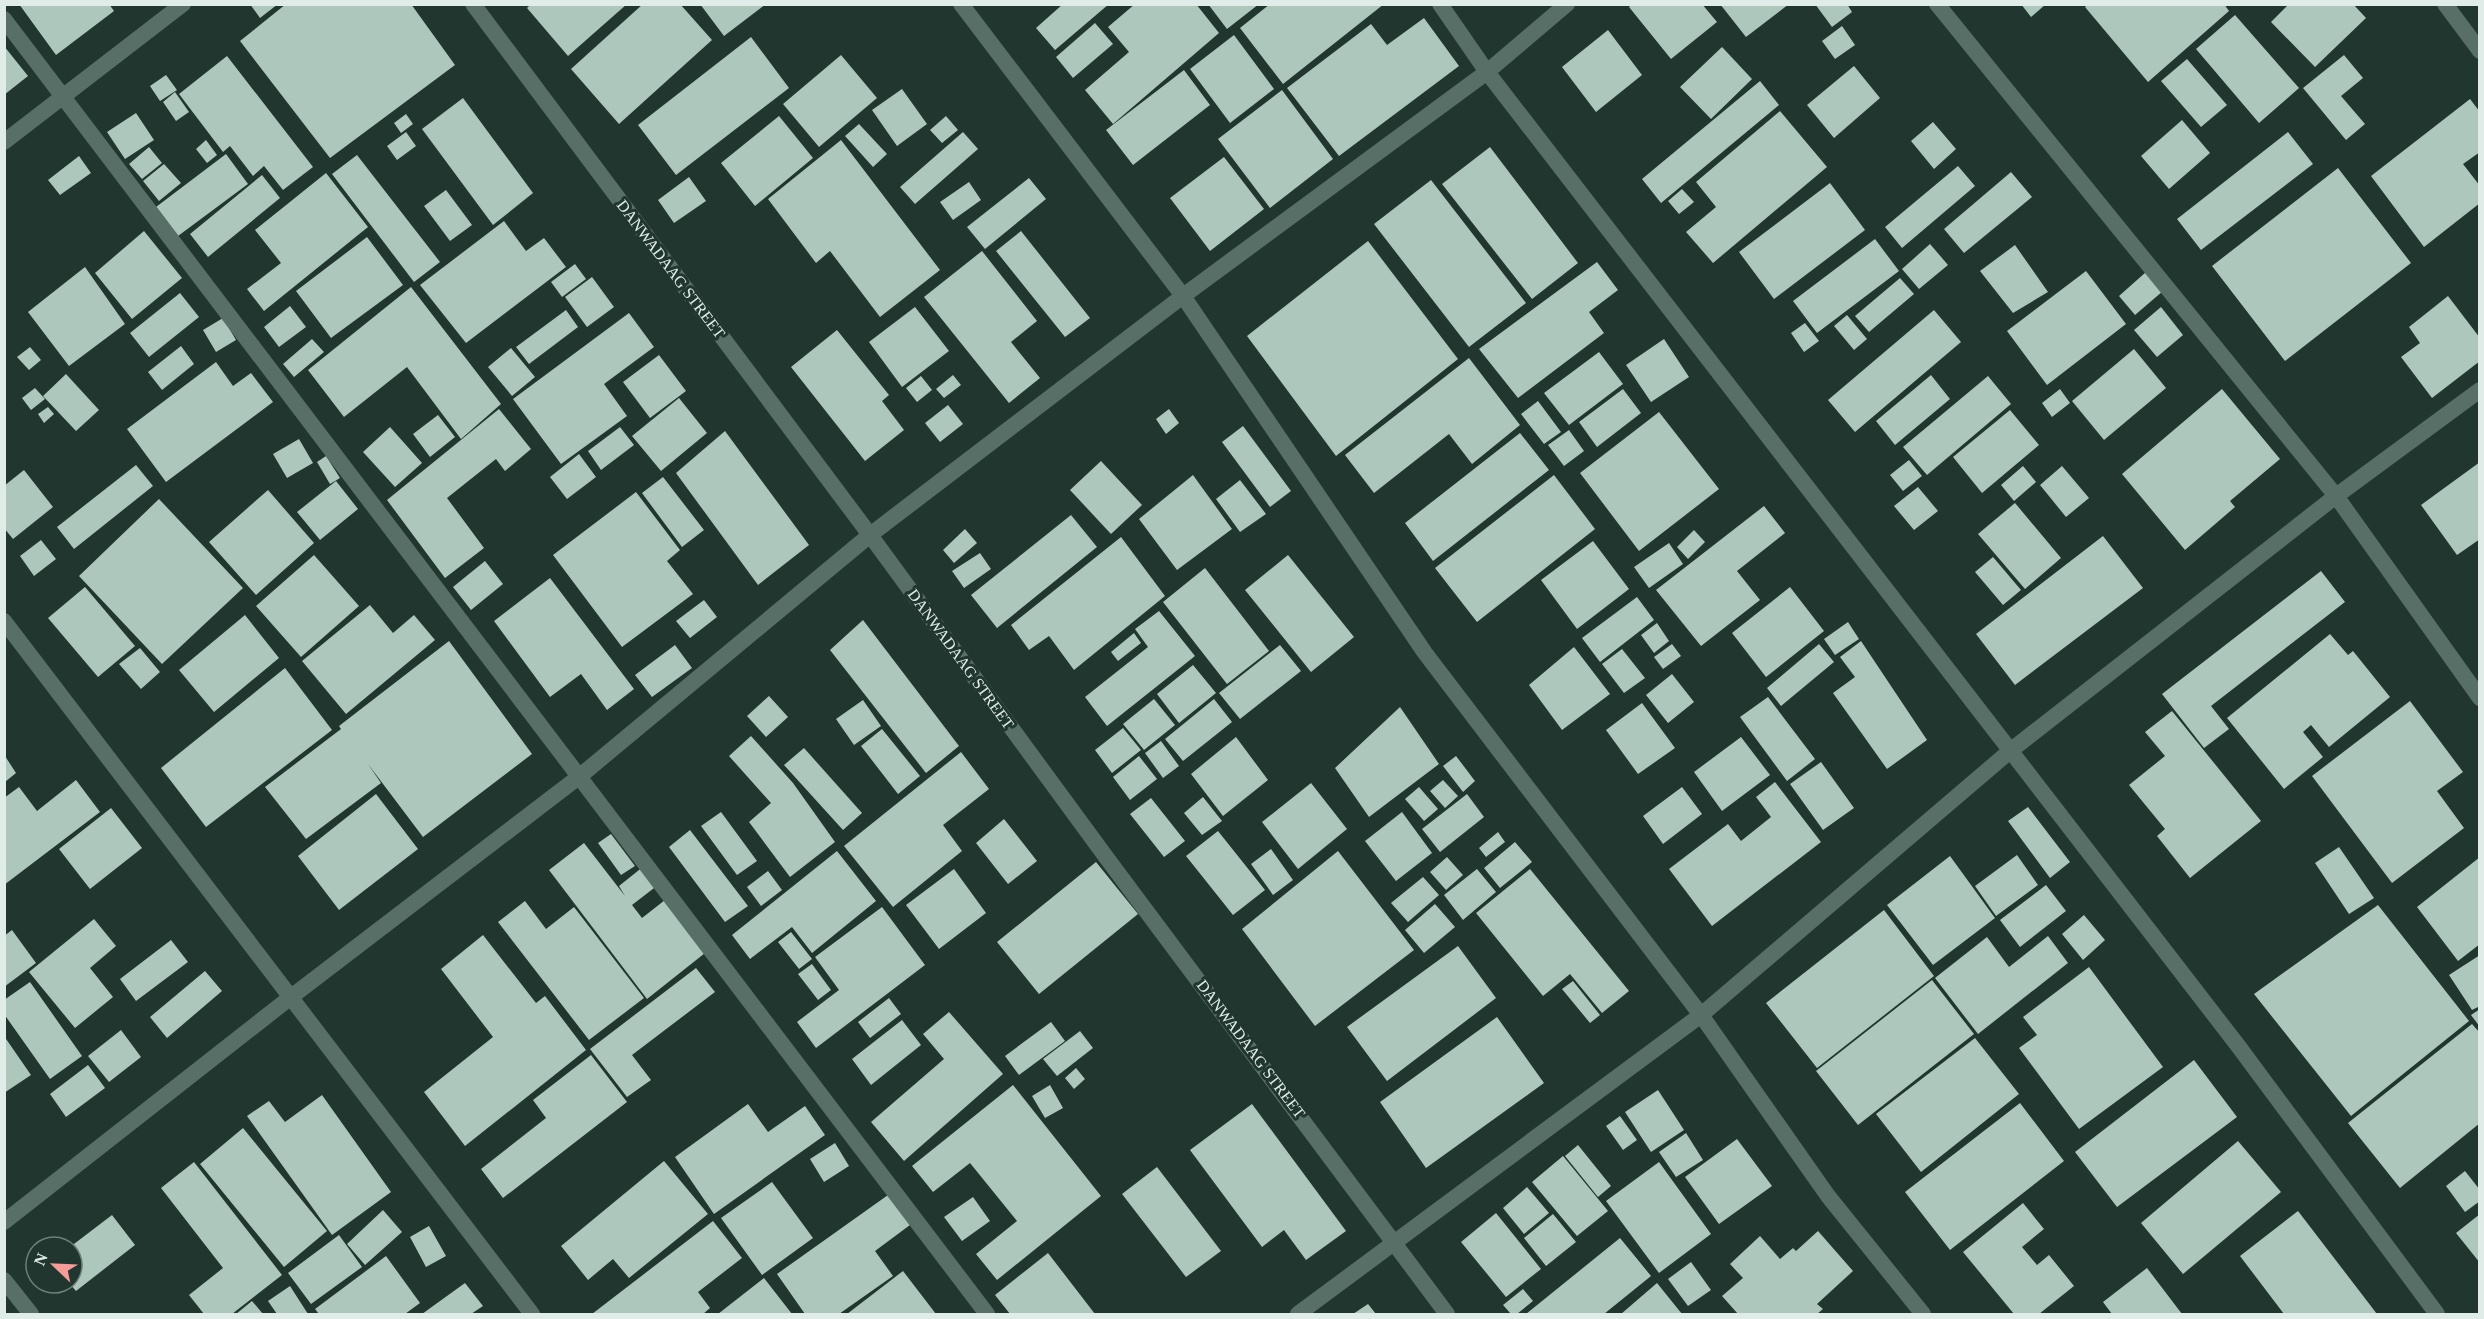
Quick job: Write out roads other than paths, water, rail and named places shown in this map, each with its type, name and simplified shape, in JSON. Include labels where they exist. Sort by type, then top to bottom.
[{"type":"street","points":[[4,142],[183,4]]},
{"type":"street","name":"DANWADAAG STREET","points":[[473,4],[870,535],[1106,857],[1396,1242],[1447,1314]]},
{"type":"street","points":[[961,4],[1183,296],[1425,653],[1701,1015],[1828,1196],[1923,1314]]},
{"type":"street","points":[[1440,4],[1487,72],[2239,1047],[2437,1314]]},
{"type":"street","points":[[4,1222],[291,997],[580,776],[870,535],[1183,296],[1487,72],[1567,4]]},
{"type":"street","points":[[1937,4],[2336,496],[2480,698]]},
{"type":"street","points":[[2445,4],[2480,51]]},
{"type":"street","points":[[4,19],[987,1314]]},
{"type":"street","points":[[1298,1314],[1701,1015],[2010,751],[2336,496],[2480,390]]},
{"type":"street","points":[[4,621],[532,1314]]},
{"type":"street","points":[[4,1280],[31,1314]]}]
